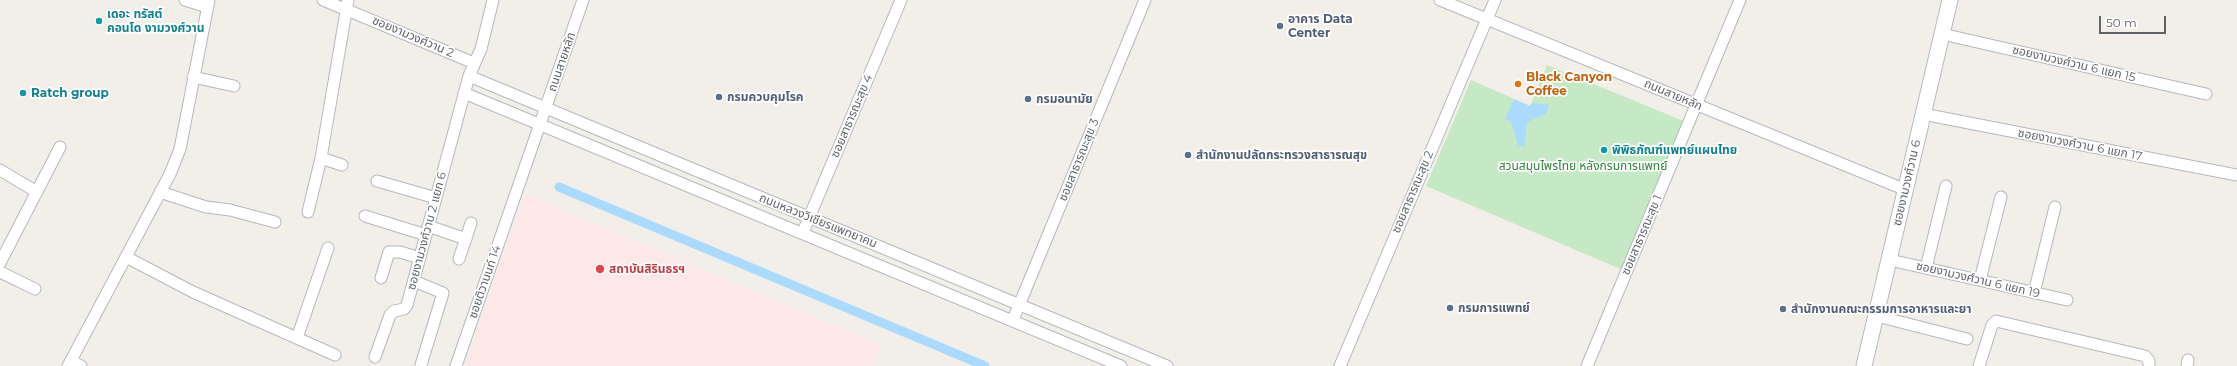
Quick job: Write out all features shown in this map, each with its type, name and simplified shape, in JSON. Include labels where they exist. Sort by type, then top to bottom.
[{"type":"street","points":[[81,366],[69,364],[160,192],[180,149],[208,4],[185,0]]},
{"type":"street","name":"ซอยงามวงศ์วาน 2","points":[[323,0],[346,5],[474,63]]},
{"type":"street","points":[[464,93],[474,63],[481,49],[493,0]]},
{"type":"street","name":"ถนนสายหลัก","points":[[541,123],[583,0]]},
{"type":"street","name":"ซอยสาธารณะสุข 4","points":[[802,232],[810,218],[901,0]]},
{"type":"street","name":"ซอยสาธารณะสุข 3","points":[[1013,320],[1145,0]]},
{"type":"street","name":"ถนนสายหลัก","points":[[1440,0],[1906,190]]},
{"type":"street","name":"ซอยสาธารณะสุข 2","points":[[1340,366],[1406,207],[1495,0]]},
{"type":"street","name":"ซอยสาธารณะสุข 1","points":[[1587,366],[1740,0]]},
{"type":"street","name":"ซอยงามวงศ์วาน 6","points":[[1864,366],[1877,316],[1950,0]]},
{"type":"street","points":[[308,212],[321,158],[346,5]]},
{"type":"street","name":"ซอยงามวงศ์วาน 6 แยก 15","points":[[1942,34],[2206,94]]},
{"type":"street","name":"ถนนหลวงวิเชียรแพทยาคม","points":[[469,76],[1167,366]]},
{"type":"street","points":[[193,77],[234,86]]},
{"type":"street","name":"ถนนหลวงวิเชียรแพทยาคม","points":[[464,93],[541,123],[1121,366]]},
{"type":"street","name":"ซอยงามวงศ์วาน 2 แยก 6","points":[[375,357],[390,315],[394,311],[404,309],[414,281],[464,93]]},
{"type":"street","name":"ซอยงามวงศ์วาน 6 แยก 17","points":[[1923,114],[2237,175]]},
{"type":"street","name":"ซอยติวานนท์ 14","points":[[456,366],[541,123]]},
{"type":"street","points":[[0,263],[60,147]]},
{"type":"street","points":[[321,158],[342,165]]},
{"type":"street","points":[[0,170],[37,192]]},
{"type":"street","points":[[377,181],[436,198]]},
{"type":"street","points":[[1926,268],[1946,186]]},
{"type":"street","points":[[160,192],[206,207],[230,210],[275,222]]},
{"type":"street","points":[[1980,280],[2001,197]]},
{"type":"street","points":[[2034,292],[2055,207]]},
{"type":"street","points":[[365,216],[466,239]]},
{"type":"street","points":[[460,259],[471,222]]},
{"type":"street","points":[[296,338],[328,248]]},
{"type":"street","points":[[381,278],[389,252],[400,252],[420,258]]},
{"type":"street","points":[[126,257],[193,292],[335,356]]},
{"type":"street","name":"ซอยงามวงศ์วาน 6 แยก 19","points":[[1890,260],[2067,300]]},
{"type":"street","points":[[0,272],[36,289]]},
{"type":"street","points":[[414,281],[443,293],[421,365]]},
{"type":"street","points":[[1877,316],[1967,339]]},
{"type":"street","points":[[1979,366],[1992,325],[1996,321],[2145,356],[2149,361],[2149,366]]},
{"type":"shaded area","name":"สถาบันสิรินธรฯ","points":[[525,194],[881,345],[874,366],[464,366]]},
{"type":"green space","name":"สวนสมุนไพรไทย หลังกรมการแพทย์","points":[[1547,65],[1686,122],[1625,271],[1426,186],[1471,80],[1530,106]]},
{"type":"water","points":[[1514,99],[1530,106],[1534,103],[1549,105],[1546,114],[1527,122],[1524,148],[1518,145],[1511,122],[1505,119]]},
{"type":"waterway","points":[[559,187],[985,366]]},
{"type":"place","name":"เดอะ ทรัสต์ คอนโด งามวงศ์วาน","points":[[99,21]]},
{"type":"place","name":"อาคาร Data Center","points":[[1280,26]]},
{"type":"place","name":"Black Canyon Coffee","points":[[1518,84]]},
{"type":"place","name":"Ratch group","points":[[23,93]]},
{"type":"place","name":"กรมควบคุมโรค","points":[[719,97]]},
{"type":"place","name":"กรมอนามัย","points":[[1028,99]]},
{"type":"place","name":"พิพิธภัณฑ์แพทย์แผนไทย","points":[[1604,150]]},
{"type":"place","name":"สำนักงานปลัดกระทรวงสาธารณสุข","points":[[1188,155]]},
{"type":"place","name":"สถาบันสิรินธรฯ","points":[[600,269]]},
{"type":"place","name":"กรมการแพทย์","points":[[1450,308]]},
{"type":"place","name":"สำนักงานคณะกรรมการอาหารและยา","points":[[1783,309]]}]
